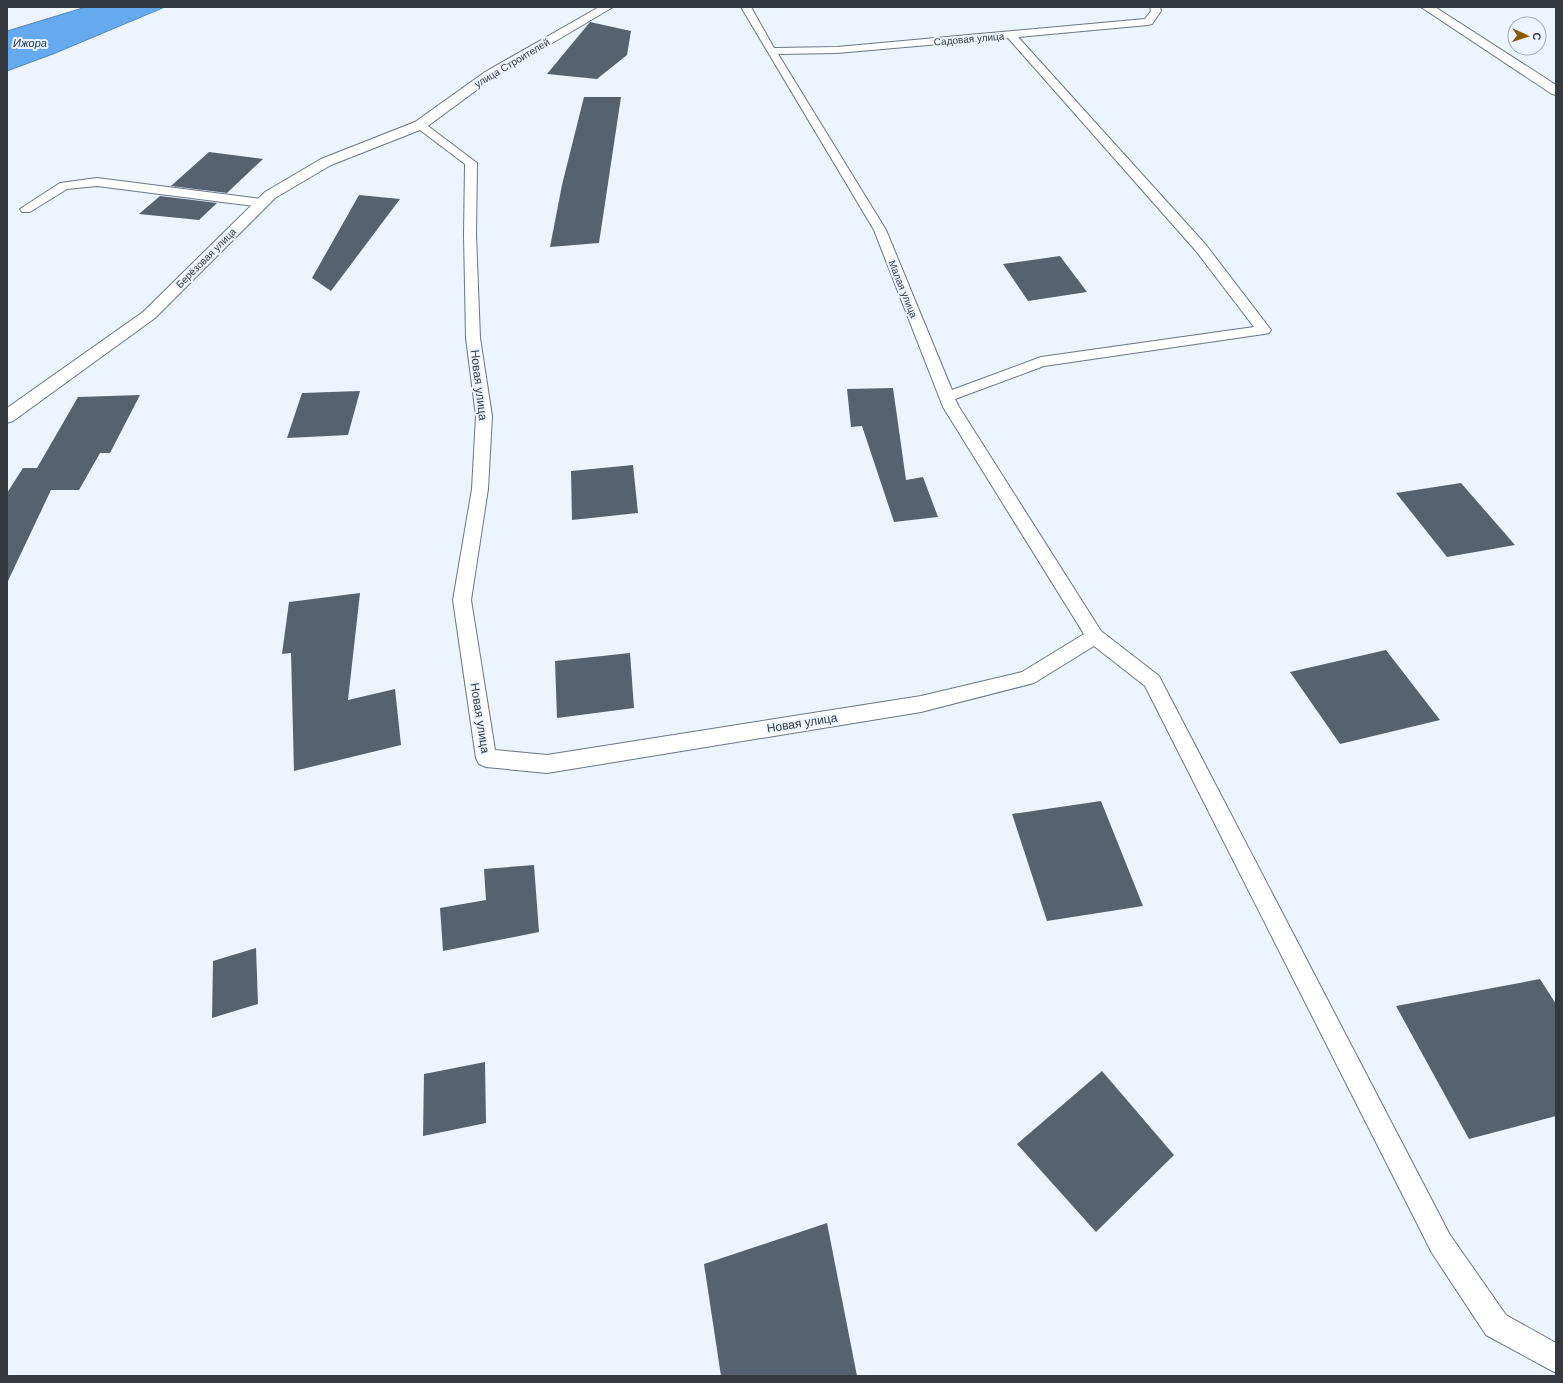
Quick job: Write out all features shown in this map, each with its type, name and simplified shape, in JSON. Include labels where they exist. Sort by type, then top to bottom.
[{"type":"street","name":"улица Строителей","points":[[420,125],[489,75],[607,7]]},
{"type":"street","points":[[1427,7],[1553,86]]},
{"type":"street","name":"Берёзовая улица","points":[[7,417],[149,315],[270,195],[326,162],[420,125]]},
{"type":"lane","name":"Малая улица","points":[[746,7],[771,52],[880,230],[951,407],[1095,636],[1152,681],[1441,1244],[1496,1325],[1556,1359]]},
{"type":"lane","name":"Садовая улица","points":[[771,52],[837,50],[1148,22],[1156,11],[1155,7]]},
{"type":"lane","points":[[947,397],[1041,362],[1264,330],[1201,248],[1012,35]]},
{"type":"lane","name":"Новая улица","points":[[420,125],[471,163],[470,235],[473,338],[484,416],[480,489],[462,600],[486,758],[546,764],[921,704],[1027,678],[1095,636]]},
{"type":"lane","points":[[26,209],[64,186],[97,182],[261,203]]},
{"type":"water","name":"Ижора","points":[[86,7],[165,7],[53,54],[7,71],[7,31]]},
{"type":"building","points":[[590,22],[631,31],[627,55],[597,79],[547,74]]},
{"type":"building","points":[[584,97],[621,97],[599,243],[550,247],[562,185]]},
{"type":"building","points":[[209,152],[263,159],[227,193],[171,186]]},
{"type":"building","points":[[359,195],[400,199],[331,291],[312,278]]},
{"type":"building","points":[[160,196],[217,203],[199,220],[139,214]]},
{"type":"building","points":[[1060,256],[1087,292],[1028,301],[1003,264]]},
{"type":"building","points":[[893,388],[906,480],[923,477],[938,517],[894,522],[862,426],[851,427],[847,389]]},
{"type":"building","points":[[360,391],[348,435],[287,438],[302,393]]},
{"type":"building","points":[[140,395],[110,453],[100,453],[79,490],[51,490],[7,583],[7,493],[23,468],[37,468],[78,397]]},
{"type":"building","points":[[633,465],[638,513],[572,520],[571,471]]},
{"type":"building","points":[[1461,483],[1515,545],[1447,557],[1396,493]]},
{"type":"building","points":[[360,593],[348,700],[395,689],[401,745],[294,771],[291,653],[282,654],[289,602]]},
{"type":"building","points":[[1386,650],[1440,720],[1340,744],[1290,672]]},
{"type":"building","points":[[630,653],[634,708],[557,718],[555,661]]},
{"type":"building","points":[[1101,801],[1143,906],[1047,921],[1012,814]]},
{"type":"building","points":[[534,865],[539,932],[443,951],[440,908],[486,900],[484,869]]},
{"type":"building","points":[[256,948],[258,1004],[212,1018],[213,961]]},
{"type":"building","points":[[1540,979],[1556,1004],[1556,1116],[1469,1139],[1396,1006]]},
{"type":"building","points":[[485,1062],[486,1123],[423,1136],[424,1074]]},
{"type":"building","points":[[1102,1071],[1174,1155],[1096,1232],[1017,1144]]},
{"type":"building","points":[[827,1223],[857,1376],[721,1376],[704,1264]]}]
